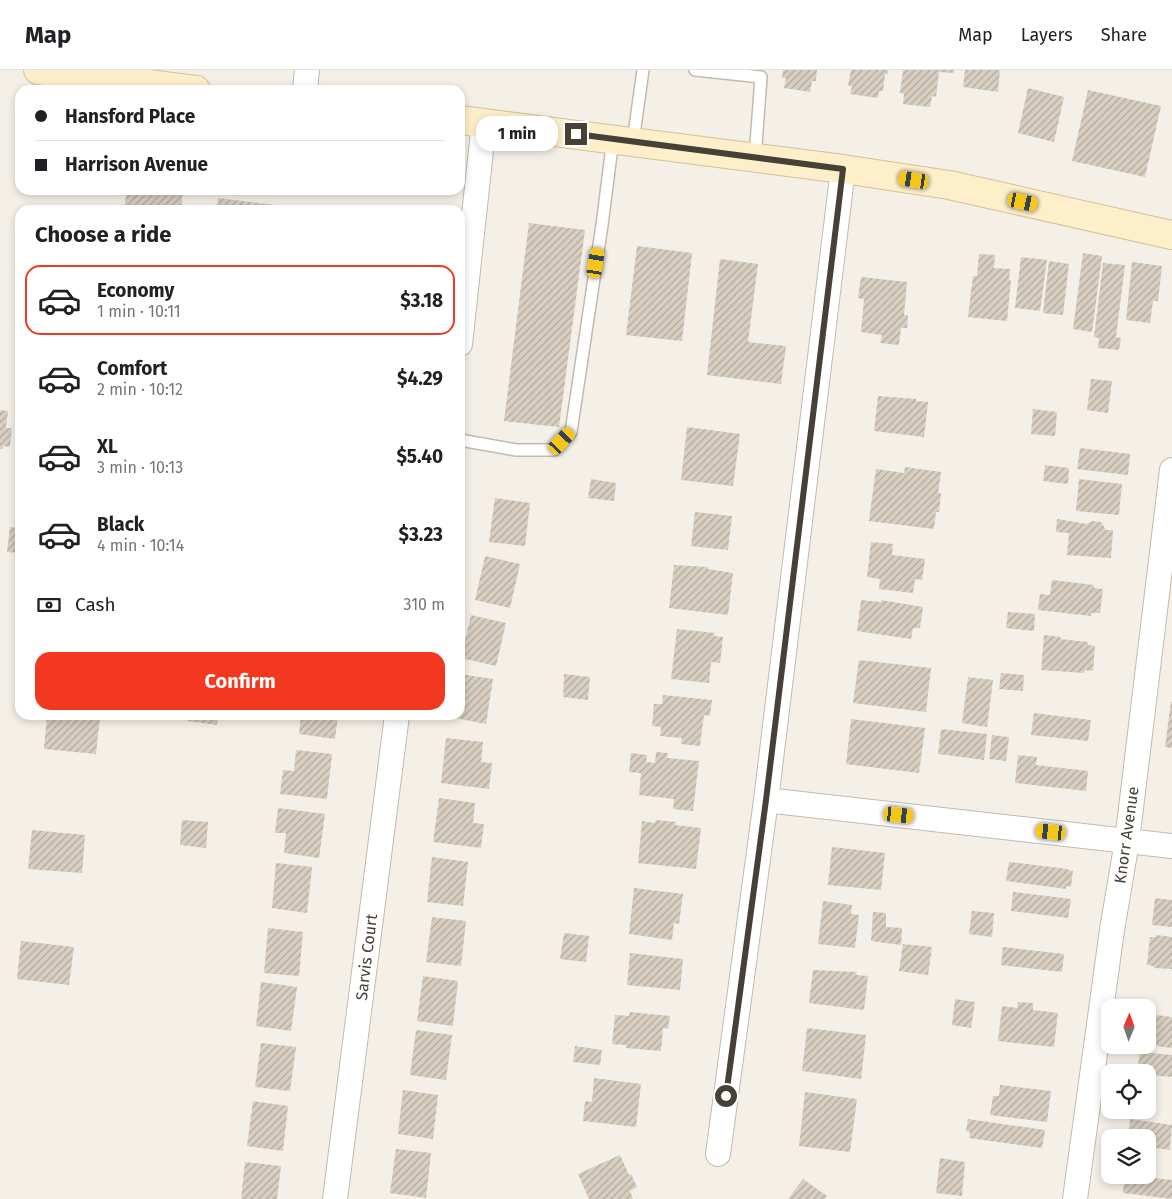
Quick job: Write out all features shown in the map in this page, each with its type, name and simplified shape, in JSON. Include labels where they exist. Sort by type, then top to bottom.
[{"type":"main road","points":[[38,70],[156,85]]},
{"type":"main road","points":[[472,121],[843,169],[949,185],[1172,234]]},
{"type":"street","points":[[306,85],[307,70]]},
{"type":"street","points":[[465,251],[472,121]]},
{"type":"street","points":[[718,1154],[766,800],[843,169]]},
{"type":"street","name":"Knorr Avenue","points":[[1075,1199],[1111,939],[1127,840],[1172,470]]},
{"type":"street","name":"Sarvis Court","points":[[335,1199],[396,720]]},
{"type":"street","points":[[766,800],[1172,846]]},
{"type":"lane","points":[[465,441],[516,450],[554,450],[571,432],[602,225],[643,70]]},
{"type":"lane","points":[[694,70],[763,73],[755,158]]},
{"type":"building","points":[[783,70],[817,70],[816,81],[812,81],[810,92],[784,88],[786,78],[782,78]]},
{"type":"building","points":[[851,70],[888,70],[888,74],[885,74],[883,91],[879,91],[878,98],[850,94],[852,86],[848,86]]},
{"type":"building","points":[[903,70],[954,70],[954,73],[939,72],[936,97],[932,96],[930,107],[903,104],[904,94],[900,93]]},
{"type":"building","points":[[965,70],[1000,70],[998,92],[963,87]]},
{"type":"building","points":[[1028,88],[1064,97],[1054,142],[1018,133]]},
{"type":"building","points":[[1088,90],[1161,106],[1145,177],[1072,161]]},
{"type":"building","points":[[126,195],[182,195],[182,205],[125,205]]},
{"type":"building","points":[[218,198],[275,205],[217,205]]},
{"type":"building","points":[[529,223],[585,230],[559,427],[504,421]]},
{"type":"building","points":[[637,246],[692,253],[682,341],[626,335]]},
{"type":"building","points":[[1083,253],[1102,256],[1092,332],[1073,329]]},
{"type":"building","points":[[979,254],[995,255],[994,268],[1010,269],[1009,280],[1011,280],[1007,321],[968,317],[973,276],[977,276]]},
{"type":"building","points":[[1021,257],[1047,260],[1040,311],[1015,308]]},
{"type":"building","points":[[720,259],[758,264],[748,342],[786,346],[781,384],[707,375]]},
{"type":"building","points":[[1049,261],[1069,264],[1063,315],[1043,313]]},
{"type":"building","points":[[1132,262],[1162,266],[1158,301],[1153,301],[1150,323],[1126,320]]},
{"type":"building","points":[[1103,263],[1125,265],[1116,337],[1121,338],[1119,350],[1098,348],[1099,338],[1094,337]]},
{"type":"building","points":[[861,277],[907,282],[904,315],[908,315],[907,328],[901,328],[899,345],[880,343],[882,335],[861,332],[864,299],[858,298]]},
{"type":"building","points":[[1091,379],[1112,381],[1108,413],[1087,410]]},
{"type":"building","points":[[878,396],[916,399],[916,401],[928,402],[924,437],[874,431]]},
{"type":"building","points":[[1033,409],[1057,412],[1055,436],[1031,434]]},
{"type":"building","points":[[0,410],[8,411],[6,428],[12,428],[10,447],[3,446],[3,449],[0,449]]},
{"type":"building","points":[[687,427],[740,434],[733,486],[681,480]]},
{"type":"building","points":[[1080,448],[1130,454],[1128,475],[1077,469]]},
{"type":"building","points":[[1045,465],[1069,468],[1068,484],[1043,481]]},
{"type":"building","points":[[905,467],[941,472],[938,493],[941,493],[939,512],[936,512],[934,529],[869,521],[876,469],[904,473]]},
{"type":"building","points":[[591,479],[616,483],[614,501],[588,498]]},
{"type":"building","points":[[1079,479],[1122,484],[1119,515],[1076,511]]},
{"type":"building","points":[[495,498],[530,503],[525,546],[489,542]]},
{"type":"building","points":[[695,512],[732,516],[728,550],[691,546]]},
{"type":"building","points":[[1057,519],[1087,524],[1092,521],[1101,522],[1106,530],[1113,530],[1111,558],[1067,555],[1069,533],[1056,532]]},
{"type":"building","points":[[10,527],[15,528],[15,553],[7,552]]},
{"type":"building","points":[[871,542],[893,544],[892,555],[925,559],[922,580],[915,579],[913,593],[879,589],[880,579],[867,577]]},
{"type":"building","points":[[485,556],[520,564],[510,608],[475,600]]},
{"type":"building","points":[[674,565],[708,567],[708,569],[733,573],[728,615],[669,608]]},
{"type":"building","points":[[1052,580],[1094,585],[1094,588],[1103,589],[1100,613],[1091,613],[1091,616],[1038,610],[1040,594],[1050,595]]},
{"type":"building","points":[[861,600],[881,602],[881,600],[923,607],[920,628],[913,628],[911,639],[857,631]]},
{"type":"building","points":[[1008,612],[1035,614],[1034,631],[1006,628]]},
{"type":"building","points":[[471,615],[506,623],[496,666],[465,659],[465,641]]},
{"type":"building","points":[[677,629],[715,633],[714,636],[723,637],[720,663],[711,662],[709,683],[671,679]]},
{"type":"building","points":[[1044,635],[1088,642],[1088,645],[1095,646],[1093,671],[1085,670],[1084,673],[1041,670]]},
{"type":"building","points":[[859,660],[931,668],[926,712],[853,703]]},
{"type":"building","points":[[1001,673],[1024,675],[1023,691],[999,689]]},
{"type":"building","points":[[564,674],[590,677],[588,700],[563,697]]},
{"type":"building","points":[[465,675],[493,679],[486,724],[465,720]]},
{"type":"building","points":[[968,677],[993,680],[987,727],[962,723]]},
{"type":"building","points":[[663,695],[712,700],[710,716],[704,715],[700,746],[681,744],[682,738],[660,736],[661,727],[652,726],[654,704],[662,704]]},
{"type":"building","points":[[1172,702],[1172,748],[1165,747]]},
{"type":"building","points":[[1034,713],[1091,720],[1088,741],[1031,735]]},
{"type":"building","points":[[851,719],[925,728],[919,773],[846,764]]},
{"type":"building","points":[[47,720],[100,720],[96,754],[44,749]]},
{"type":"building","points":[[188,720],[218,720],[217,725]]},
{"type":"building","points":[[300,720],[337,720],[335,739],[299,734]]},
{"type":"building","points":[[941,729],[987,734],[984,760],[938,754]]},
{"type":"building","points":[[992,735],[1009,737],[1006,761],[989,759]]},
{"type":"building","points":[[446,738],[483,742],[481,762],[492,763],[489,789],[441,783]]},
{"type":"building","points":[[296,750],[332,754],[327,799],[280,794],[283,770],[294,771]]},
{"type":"building","points":[[656,752],[668,753],[667,758],[699,761],[693,811],[673,809],[674,799],[639,795],[641,773],[629,772],[631,753],[647,755],[646,762],[655,763]]},
{"type":"building","points":[[1018,755],[1037,757],[1036,765],[1088,771],[1086,791],[1015,783]]},
{"type":"building","points":[[439,798],[475,803],[473,823],[484,824],[481,848],[433,842]]},
{"type":"building","points":[[278,808],[325,814],[319,858],[284,853],[286,833],[275,833]]},
{"type":"building","points":[[182,820],[208,822],[206,848],[180,845]]},
{"type":"building","points":[[656,820],[676,822],[675,825],[701,828],[696,869],[638,863],[642,821],[655,823]]},
{"type":"building","points":[[32,830],[85,835],[82,873],[28,869]]},
{"type":"building","points":[[832,847],[885,853],[881,890],[828,885]]},
{"type":"building","points":[[432,857],[468,862],[463,906],[427,902]]},
{"type":"building","points":[[1009,862],[1073,871],[1071,887],[1066,886],[1066,889],[1006,881]]},
{"type":"building","points":[[276,863],[312,867],[307,913],[272,908]]},
{"type":"building","points":[[634,888],[683,894],[679,924],[674,923],[672,940],[629,934]]},
{"type":"building","points":[[1013,892],[1071,899],[1068,918],[1011,911]]},
{"type":"building","points":[[1155,898],[1172,900],[1172,927],[1152,925]]},
{"type":"building","points":[[823,901],[852,905],[851,914],[859,915],[855,948],[818,944]]},
{"type":"building","points":[[972,911],[994,913],[992,937],[969,934]]},
{"type":"building","points":[[873,912],[886,913],[886,927],[902,928],[901,945],[871,941]]},
{"type":"building","points":[[432,917],[466,921],[461,966],[426,962]]},
{"type":"building","points":[[268,928],[303,932],[299,976],[264,973]]},
{"type":"building","points":[[564,933],[589,936],[586,962],[560,959]]},
{"type":"building","points":[[1156,935],[1172,937],[1172,969],[1154,968],[1154,966],[1147,965],[1150,937],[1156,937]]},
{"type":"building","points":[[21,941],[74,947],[69,985],[17,979]]},
{"type":"building","points":[[903,944],[932,947],[928,975],[899,971]]},
{"type":"building","points":[[1003,947],[1064,954],[1062,972],[1001,965]]},
{"type":"building","points":[[630,953],[683,959],[680,990],[627,985]]},
{"type":"building","points":[[813,970],[857,972],[856,975],[868,976],[864,1010],[809,1003]]},
{"type":"building","points":[[423,976],[458,981],[453,1026],[417,1021]]},
{"type":"building","points":[[261,982],[297,987],[291,1031],[256,1026]]},
{"type":"building","points":[[955,999],[975,1002],[971,1028],[952,1025]]},
{"type":"building","points":[[1018,1002],[1033,1003],[1033,1010],[1058,1013],[1054,1047],[998,1041],[1002,1006],[1017,1008]]},
{"type":"building","points":[[630,1012],[670,1016],[668,1029],[663,1028],[661,1051],[626,1048],[626,1045],[612,1044],[615,1015],[629,1016]]},
{"type":"building","points":[[1156,1015],[1172,1017],[1172,1048],[1156,1046]]},
{"type":"building","points":[[807,1028],[866,1035],[861,1079],[802,1071]]},
{"type":"building","points":[[416,1030],[452,1035],[446,1080],[410,1075]]},
{"type":"building","points":[[261,1043],[296,1047],[290,1091],[255,1087]]},
{"type":"building","points":[[575,1046],[602,1050],[600,1065],[573,1062]]},
{"type":"building","points":[[1140,1054],[1172,1055],[1172,1077],[1156,1076],[1156,1064],[1138,1064]]},
{"type":"building","points":[[594,1078],[641,1084],[636,1127],[583,1121],[585,1101],[592,1102]]},
{"type":"building","points":[[1000,1085],[1051,1091],[1047,1122],[990,1115],[993,1096],[999,1096]]},
{"type":"building","points":[[403,1090],[438,1095],[433,1139],[398,1134]]},
{"type":"building","points":[[805,1092],[857,1099],[850,1152],[799,1146]]},
{"type":"building","points":[[253,1101],[288,1106],[283,1151],[247,1146]]},
{"type":"building","points":[[968,1119],[1045,1130],[1042,1148],[969,1138],[970,1132],[966,1131]]},
{"type":"building","points":[[1130,1119],[1172,1125],[1170,1150],[1156,1148],[1156,1129],[1129,1129]]},
{"type":"building","points":[[396,1149],[431,1153],[426,1198],[390,1193]]},
{"type":"building","points":[[620,1155],[637,1187],[630,1191],[633,1199],[589,1199],[578,1174]]},
{"type":"building","points":[[940,1158],[965,1162],[962,1196],[936,1193]]},
{"type":"building","points":[[245,1162],[281,1166],[277,1199],[241,1199]]},
{"type":"building","points":[[1156,1178],[1172,1180],[1172,1199],[1123,1193],[1124,1184],[1156,1184]]},
{"type":"building","points":[[803,1179],[827,1196],[825,1199],[788,1199]]},
{"type":"route","points":[[576,134],[843,169],[766,800],[726,1096]]}]
